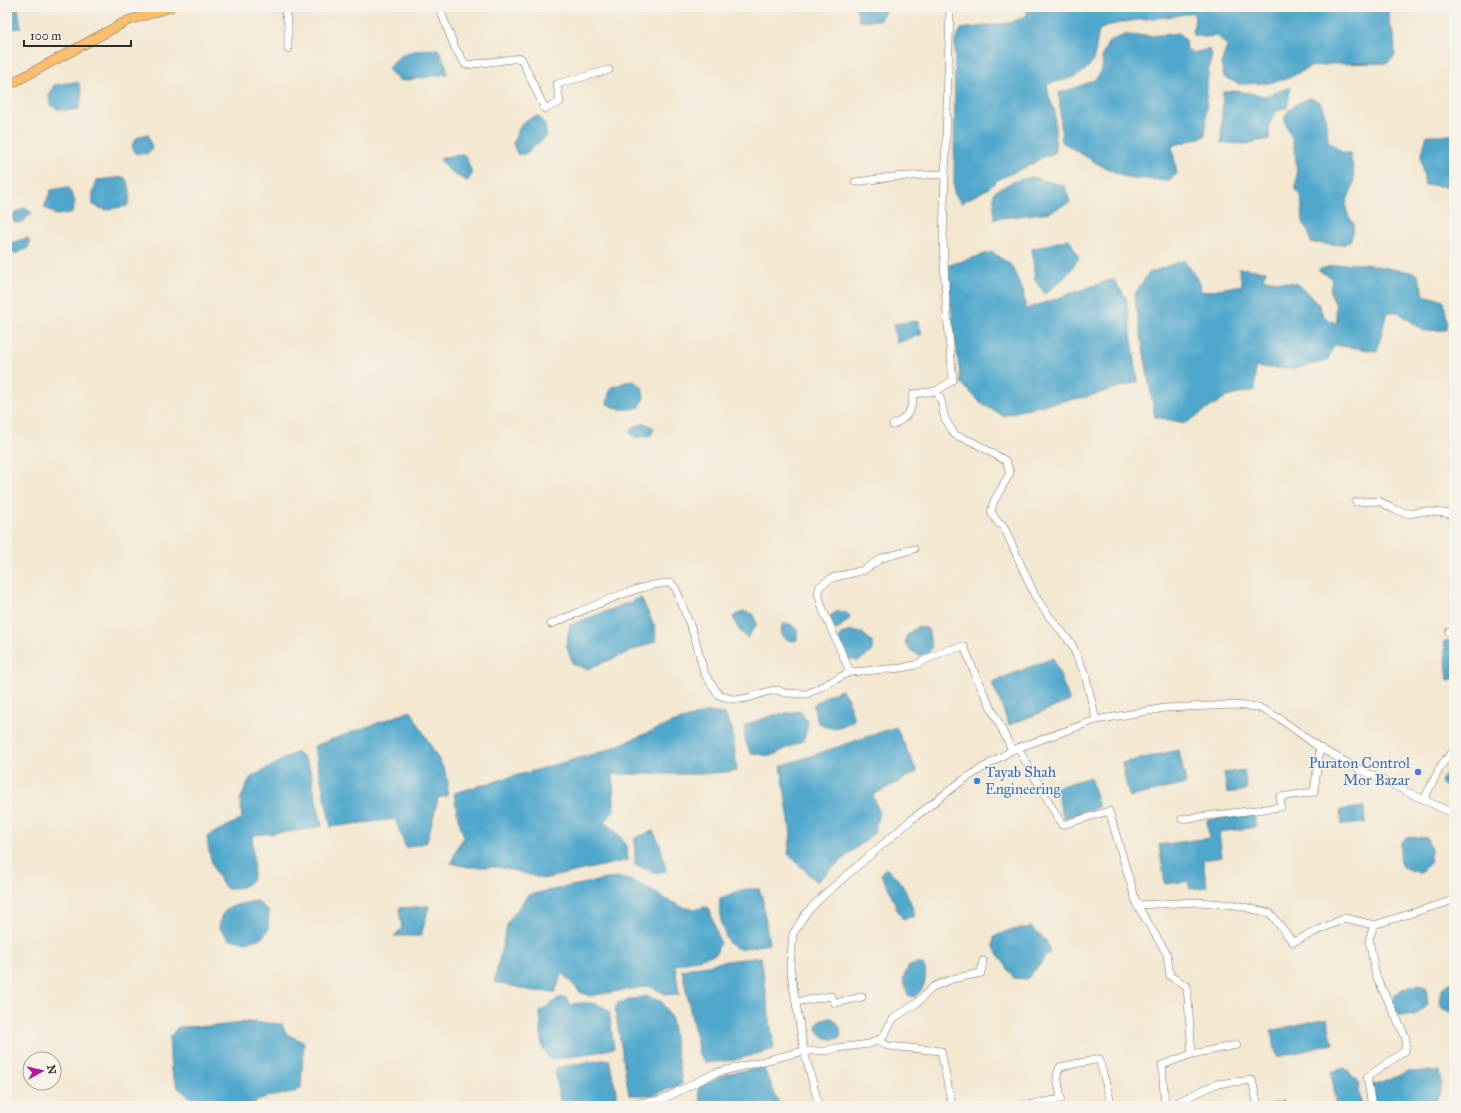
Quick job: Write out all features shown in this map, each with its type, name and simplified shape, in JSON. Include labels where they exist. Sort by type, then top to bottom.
[{"type":"main road","points":[[7,86],[127,21],[171,7]]},
{"type":"street","points":[[284,7],[288,24],[288,49]]},
{"type":"street","points":[[439,7],[455,48],[466,65],[521,58],[545,109],[560,103],[557,84],[609,70]]},
{"type":"street","points":[[893,425],[904,419],[913,406],[913,394],[936,391],[953,381],[954,378],[946,304],[944,254],[950,7]]},
{"type":"street","points":[[855,182],[892,177],[945,174]]},
{"type":"street","points":[[936,391],[942,400],[945,419],[954,435],[973,442],[1006,461],[1010,473],[994,501],[991,512],[999,524],[1002,524],[1004,527],[1036,596],[1048,615],[1071,643],[1085,674],[1096,720]]},
{"type":"street","points":[[1356,502],[1379,501],[1395,510],[1410,514],[1423,511],[1454,514]]},
{"type":"street","points":[[850,672],[823,610],[818,593],[820,586],[832,578],[864,570],[882,558],[914,550]]},
{"type":"street","points":[[551,624],[637,590],[663,583],[671,583],[676,589],[695,638],[704,673],[719,695],[745,699],[777,690],[786,693],[807,694],[850,672],[902,668],[915,665],[942,652],[964,646],[977,679],[1015,749],[1062,825],[1109,811],[1137,905],[1167,954],[1170,976],[1187,986],[1192,1054]]},
{"type":"street","points":[[819,1106],[804,1051],[790,967],[793,934],[806,913],[825,894],[911,820],[963,780],[1015,749],[1096,720],[1165,708],[1233,705],[1258,707],[1279,718],[1320,748],[1359,769],[1454,814]]},
{"type":"street","points":[[1182,819],[1281,807],[1280,796],[1314,792],[1320,748]]},
{"type":"street","points":[[1424,799],[1442,764],[1454,750]]},
{"type":"street","points":[[1137,905],[1199,902],[1235,905],[1270,913],[1292,942],[1345,918],[1374,925],[1454,900]]},
{"type":"street","points":[[1372,1106],[1367,1077],[1404,1051],[1406,1038],[1376,976],[1369,940],[1374,925]]},
{"type":"street","points":[[617,1106],[661,1100],[715,1073],[804,1051],[826,1051],[869,1044],[882,1038],[894,1018],[917,1003],[934,987],[952,979],[981,973],[983,961]]},
{"type":"street","points":[[796,1002],[831,996],[835,1003],[862,997]]},
{"type":"street","points":[[878,1040],[888,1046],[941,1050],[952,1106]]},
{"type":"street","points":[[1165,1106],[1162,1065],[1192,1054],[1237,1045]]},
{"type":"street","points":[[1022,1106],[1061,1099],[1057,1076],[1060,1067],[1099,1059],[1112,1106]]},
{"type":"street","points":[[1169,1106],[1216,1084],[1252,1080],[1258,1106]]},
{"type":"street","points":[[1271,1106],[1284,1104],[1284,1106]]},
{"type":"water","points":[[18,7],[21,28],[7,30],[7,8]]},
{"type":"water","points":[[856,7],[884,7],[884,13],[880,20],[859,21]]},
{"type":"water","points":[[1029,7],[1387,7],[1390,26],[1394,33],[1395,56],[1388,63],[1330,64],[1310,67],[1289,78],[1269,83],[1239,84],[1224,77],[1221,64],[1227,46],[1218,36],[1205,37],[1193,35],[1195,17],[1192,12],[1110,26],[1099,30],[1093,60],[1084,71],[1073,77],[1047,84],[1049,97],[1055,112],[1055,153],[1043,157],[1032,164],[999,179],[989,188],[961,203],[954,193],[955,41],[961,29],[1010,23],[1026,16]]},
{"type":"water","points":[[1179,33],[1185,40],[1186,49],[1193,53],[1209,49],[1212,55],[1207,85],[1205,136],[1172,146],[1177,174],[1167,181],[1126,177],[1098,164],[1062,142],[1059,93],[1096,79],[1103,66],[1102,56],[1109,41],[1125,35],[1150,36]]},
{"type":"water","points":[[438,49],[447,67],[447,74],[401,81],[388,69],[393,62],[404,54],[416,50]]},
{"type":"water","points":[[74,82],[79,83],[82,94],[79,109],[64,110],[57,109],[50,105],[49,96],[54,85]]},
{"type":"water","points":[[1291,87],[1287,108],[1277,111],[1272,118],[1269,128],[1269,139],[1245,144],[1221,143],[1223,92],[1236,91],[1266,96]]},
{"type":"water","points":[[1309,98],[1320,102],[1325,114],[1328,141],[1343,153],[1350,153],[1354,178],[1346,205],[1349,217],[1354,224],[1351,240],[1343,245],[1311,243],[1309,234],[1303,222],[1301,195],[1296,191],[1295,151],[1285,118],[1293,107]]},
{"type":"water","points":[[538,116],[545,125],[547,136],[525,154],[517,154],[513,143],[519,128],[527,120]]},
{"type":"water","points":[[148,134],[152,148],[147,154],[135,153],[132,146],[134,141],[140,136]]},
{"type":"water","points":[[1427,135],[1454,135],[1454,187],[1425,185],[1421,157]]},
{"type":"water","points":[[462,155],[466,156],[472,174],[468,181],[452,173],[440,159]]},
{"type":"water","points":[[124,177],[130,191],[130,199],[127,206],[105,210],[93,205],[93,192],[97,180]]},
{"type":"water","points":[[1032,177],[1065,186],[1070,202],[1050,212],[994,219],[994,192],[1012,182]]},
{"type":"water","points":[[68,187],[75,201],[72,213],[56,215],[44,207],[51,190]]},
{"type":"water","points":[[25,208],[32,213],[22,222],[14,223],[12,216]]},
{"type":"water","points":[[27,238],[30,241],[28,248],[17,253],[7,254],[7,244]]},
{"type":"water","points":[[1069,239],[1079,258],[1066,276],[1045,294],[1035,280],[1032,249]]},
{"type":"water","points":[[992,252],[1011,265],[1023,291],[1026,309],[1113,279],[1126,298],[1138,382],[1086,397],[1032,407],[1003,416],[982,404],[961,383],[946,266]]},
{"type":"water","points":[[1184,260],[1197,278],[1201,292],[1242,285],[1239,268],[1266,271],[1263,279],[1298,284],[1318,303],[1324,317],[1337,324],[1335,303],[1330,293],[1332,278],[1318,270],[1338,265],[1355,264],[1372,265],[1412,272],[1418,275],[1424,295],[1444,301],[1447,322],[1446,330],[1424,331],[1398,312],[1387,312],[1377,351],[1334,345],[1327,361],[1293,369],[1255,367],[1255,390],[1226,397],[1186,423],[1155,417],[1134,295],[1149,273]]},
{"type":"water","points":[[918,321],[922,334],[897,343],[893,324]]},
{"type":"water","points":[[632,380],[642,387],[644,397],[640,407],[624,409],[616,408],[607,404],[610,388]]},
{"type":"water","points":[[645,423],[654,428],[651,435],[636,438],[630,433],[633,427]]},
{"type":"water","points":[[641,598],[655,627],[656,641],[587,669],[573,664],[566,645],[570,625]]},
{"type":"water","points":[[743,611],[753,614],[757,624],[747,638],[739,630],[733,617]]},
{"type":"water","points":[[838,611],[845,612],[851,617],[837,630],[834,628],[830,616]]},
{"type":"water","points":[[783,624],[790,624],[797,629],[797,640],[790,641],[783,637],[781,630]]},
{"type":"water","points":[[919,626],[928,629],[932,648],[927,654],[919,655],[913,652],[906,645],[906,637]]},
{"type":"water","points":[[851,631],[862,633],[872,641],[872,652],[858,661],[846,658],[839,641],[841,634]]},
{"type":"water","points":[[1454,640],[1454,679],[1448,680],[1444,641]]},
{"type":"water","points":[[1053,658],[1070,701],[1009,725],[992,682]]},
{"type":"water","points":[[842,690],[848,699],[854,720],[836,728],[823,726],[818,723],[813,705],[828,695]]},
{"type":"water","points":[[411,711],[444,769],[448,782],[447,796],[438,798],[427,842],[406,848],[395,819],[331,827],[314,746]]},
{"type":"water","points":[[801,711],[808,724],[804,740],[771,756],[750,753],[745,738],[745,725],[773,715]]},
{"type":"water","points":[[709,712],[724,714],[732,728],[737,771],[698,774],[613,774],[614,810],[605,822],[621,838],[628,853],[628,860],[543,879],[498,867],[468,867],[451,863],[458,846],[464,837],[458,818],[454,793],[604,751],[672,723]]},
{"type":"water","points":[[896,727],[917,772],[873,795],[879,812],[874,833],[816,882],[788,854],[791,834],[781,766]]},
{"type":"water","points":[[1179,750],[1186,784],[1129,797],[1122,763]]},
{"type":"water","points":[[297,752],[307,762],[312,776],[322,826],[305,830],[253,835],[254,870],[251,882],[242,887],[227,889],[218,877],[212,864],[207,836],[242,819],[240,800],[250,778]]},
{"type":"water","points":[[1454,762],[1454,792],[1445,787],[1441,781]]},
{"type":"water","points":[[1244,770],[1247,790],[1227,793],[1224,773]]},
{"type":"water","points":[[1090,777],[1099,807],[1064,818],[1055,788]]},
{"type":"water","points":[[1364,807],[1365,823],[1342,825],[1340,810]]},
{"type":"water","points":[[1254,814],[1256,827],[1219,832],[1222,857],[1203,860],[1207,887],[1190,889],[1188,881],[1165,884],[1159,845],[1209,838],[1207,820]]},
{"type":"water","points":[[653,831],[660,844],[666,871],[656,873],[635,865],[635,838]]},
{"type":"water","points":[[1406,837],[1427,838],[1431,850],[1430,863],[1421,872],[1411,871],[1402,867],[1399,859],[1401,842]]},
{"type":"water","points":[[885,868],[900,882],[915,916],[903,919],[901,916],[881,874]]},
{"type":"water","points":[[616,877],[636,883],[680,906],[696,909],[704,907],[709,908],[720,943],[716,954],[675,965],[679,995],[666,994],[648,986],[590,996],[580,992],[562,973],[555,992],[533,991],[494,982],[508,922],[528,895]]},
{"type":"water","points":[[746,889],[759,889],[762,896],[769,944],[739,949],[729,944],[724,933],[720,916],[720,898]]},
{"type":"water","points":[[257,901],[269,912],[268,930],[262,938],[246,942],[229,939],[219,928],[222,915],[233,906]]},
{"type":"water","points":[[429,906],[421,936],[394,936],[402,928],[399,908]]},
{"type":"water","points":[[1031,927],[1047,942],[1050,952],[1027,979],[1014,978],[993,946],[994,937],[1007,931]]},
{"type":"water","points":[[761,957],[774,1049],[735,1060],[706,1063],[700,1058],[682,970],[726,961]]},
{"type":"water","points":[[915,964],[923,964],[926,973],[923,987],[918,995],[914,997],[908,995],[903,979],[908,967]]},
{"type":"water","points":[[1454,982],[1454,1012],[1450,1012],[1442,1008],[1440,995],[1445,986]]},
{"type":"water","points":[[1417,985],[1426,987],[1428,1005],[1415,1016],[1399,1015],[1392,1005],[1394,995],[1403,989]]},
{"type":"water","points":[[646,996],[662,1002],[671,1018],[682,1084],[653,1095],[629,1095],[615,1009],[618,1003]]},
{"type":"water","points":[[559,998],[567,998],[570,1005],[590,1003],[605,1008],[609,1011],[614,1048],[550,1060],[542,1047],[540,1012]]},
{"type":"water","points":[[832,1018],[839,1026],[841,1032],[840,1038],[832,1039],[825,1037],[817,1030],[816,1026],[821,1019]]},
{"type":"water","points":[[1327,1018],[1333,1044],[1277,1057],[1271,1031]]},
{"type":"water","points":[[248,1022],[282,1024],[286,1034],[304,1042],[301,1088],[294,1093],[266,1097],[254,1103],[242,1106],[201,1106],[178,1088],[171,1072],[169,1038],[178,1027],[216,1026]]},
{"type":"water","points":[[609,1059],[616,1091],[616,1100],[613,1103],[569,1106],[563,1106],[561,1104],[555,1071],[558,1067]]},
{"type":"water","points":[[763,1067],[778,1101],[778,1106],[701,1106],[698,1088],[725,1074]]},
{"type":"water","points":[[1345,1068],[1360,1083],[1359,1092],[1362,1106],[1337,1106],[1331,1072]]},
{"type":"water","points":[[1407,1072],[1440,1072],[1442,1085],[1434,1106],[1377,1106],[1373,1102],[1372,1083],[1379,1084]]},
{"type":"place","name":"Puraton Control Mor Bazar","points":[[1418,772]]},
{"type":"place","name":"Tayab Shah Engineering","points":[[977,781]]}]
